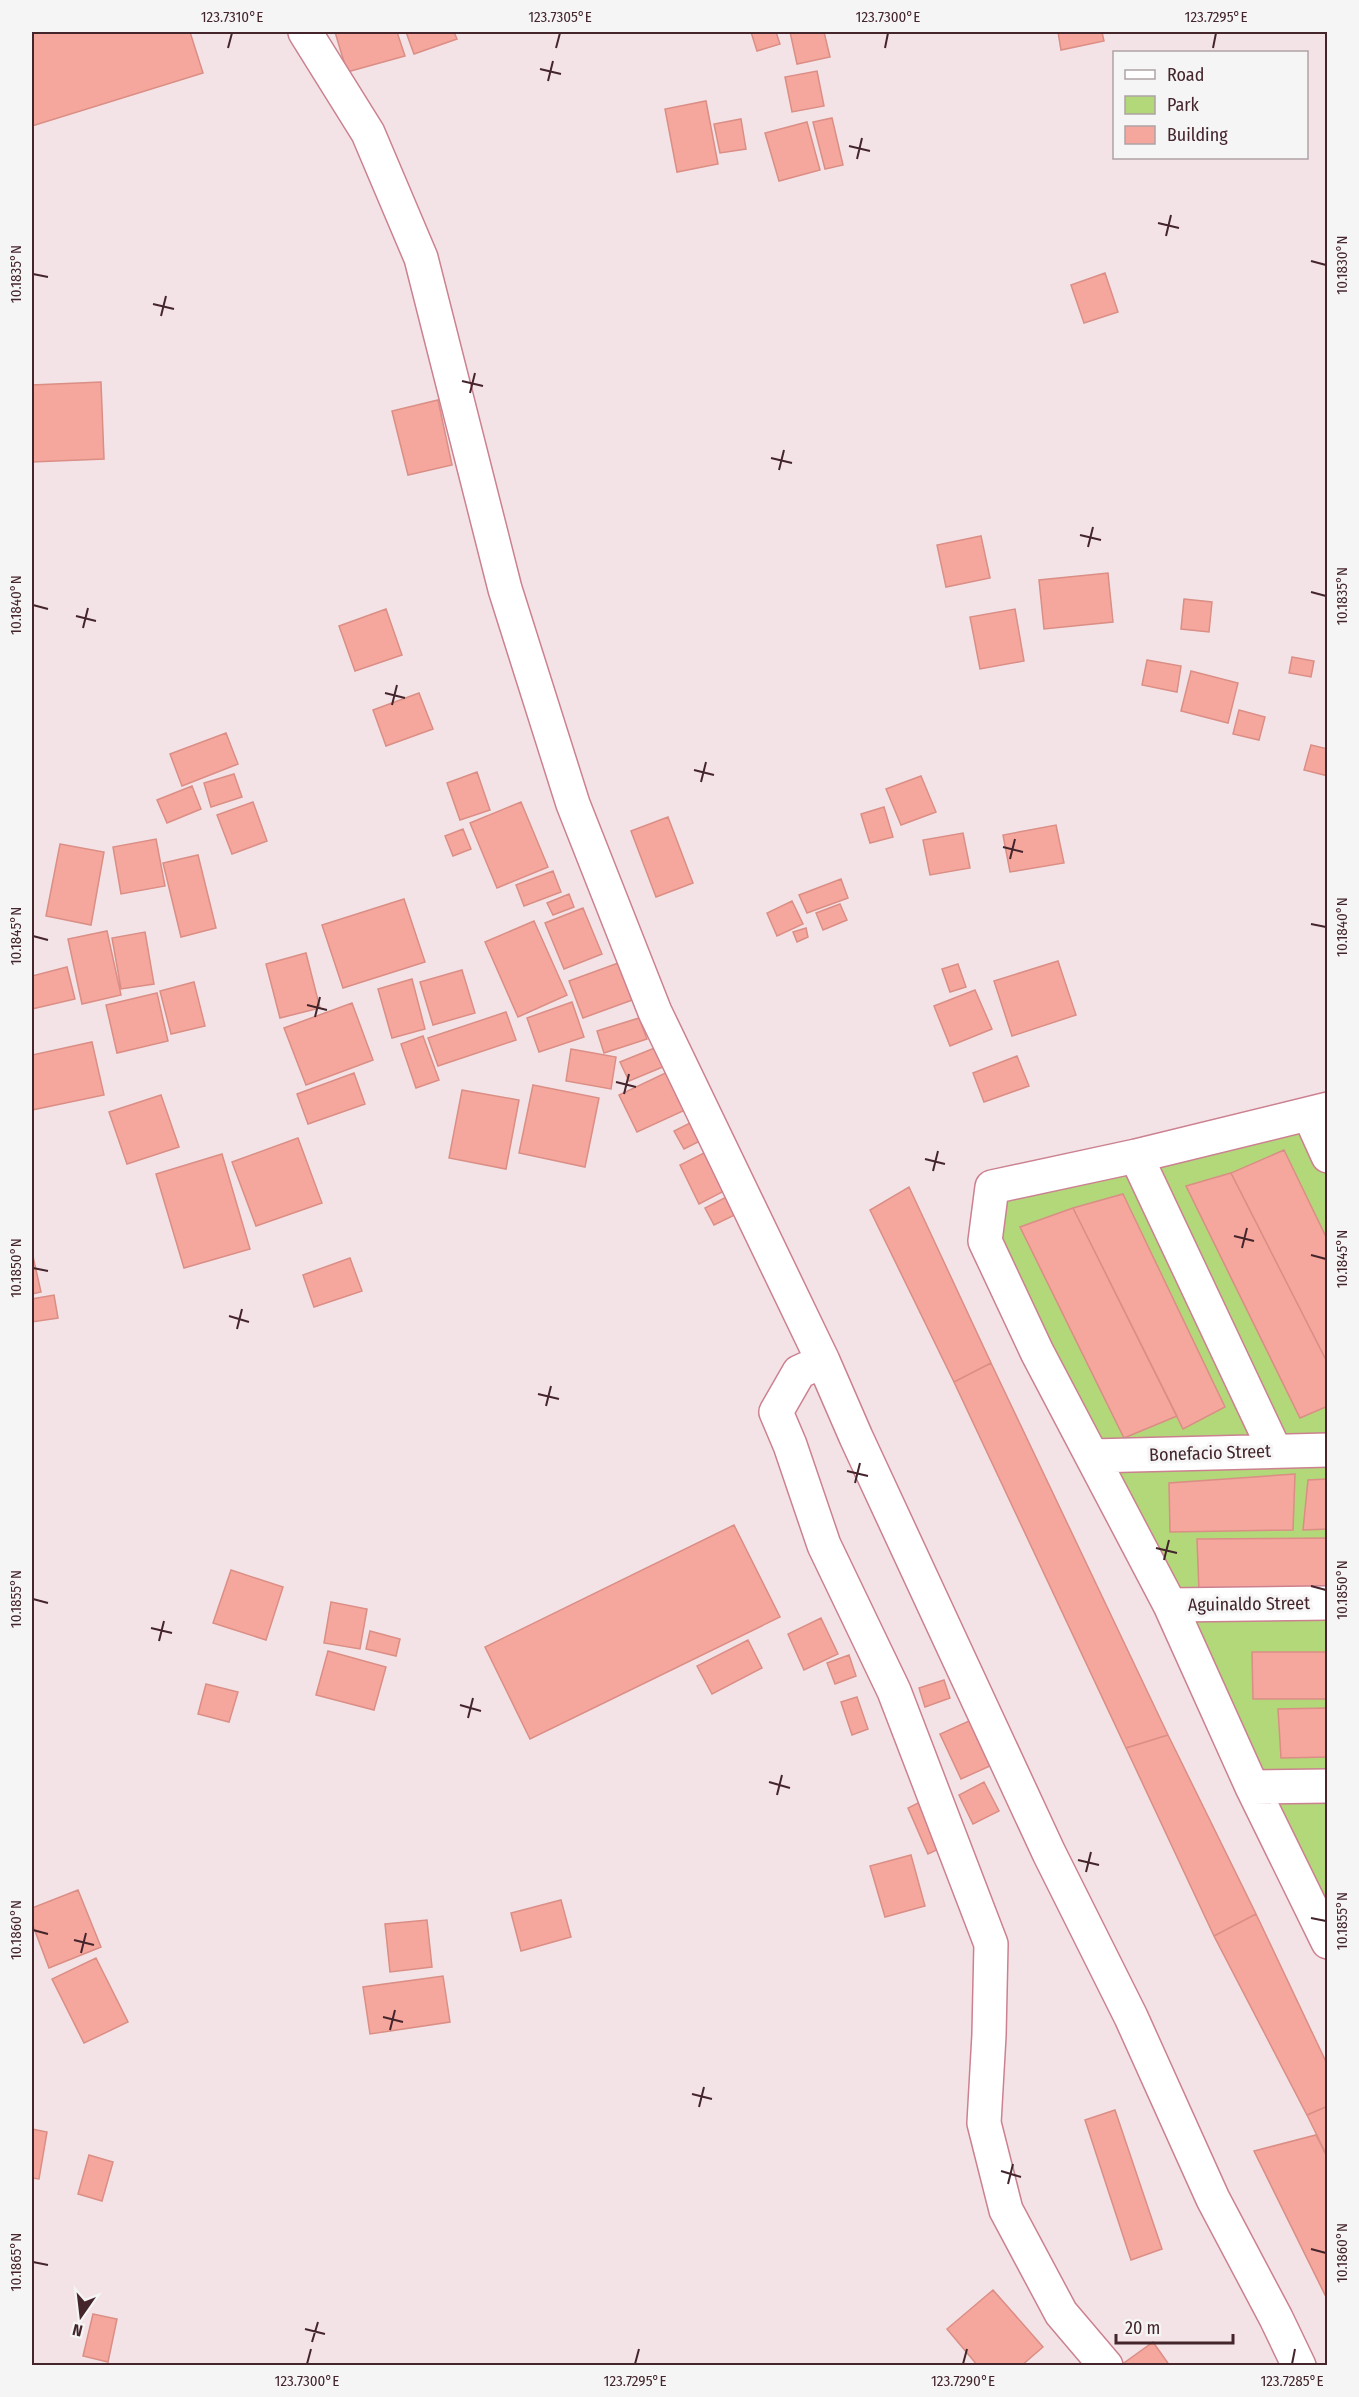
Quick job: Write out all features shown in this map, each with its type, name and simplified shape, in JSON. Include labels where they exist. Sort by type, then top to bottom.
[{"type":"street","points":[[305,32],[368,133],[421,258],[505,590],[578,815],[655,1012],[823,1361],[1049,1853],[1131,2017],[1213,2199],[1299,2366]]},
{"type":"street","points":[[1328,1156],[1318,1112],[1136,1156],[992,1187],[985,1241],[1037,1352],[1170,1605],[1252,1787],[1328,1942]]},
{"type":"street","points":[[1136,1156],[1275,1450]]},
{"type":"street","points":[[823,1361],[799,1372],[776,1412],[790,1445],[824,1545],[894,1691],[991,1944],[984,2123],[1006,2210],[1061,2313],[1106,2366]]},
{"type":"street","name":"Bonefacio Street","points":[[1092,1456],[1328,1450]]},
{"type":"street","name":"Aguinaldo Street","points":[[1170,1605],[1328,1603]]},
{"type":"street","points":[[1252,1787],[1328,1786]]},
{"type":"green space","points":[[1327,1109],[1327,1942],[985,1241],[992,1187]]},
{"type":"building","points":[[32,32],[190,32],[203,73],[32,126]]},
{"type":"building","points":[[335,32],[397,32],[405,56],[347,72]]},
{"type":"building","points":[[406,32],[454,32],[457,39],[414,54]]},
{"type":"building","points":[[751,32],[776,32],[780,44],[757,51]]},
{"type":"building","points":[[790,32],[824,32],[830,57],[797,64]]},
{"type":"building","points":[[1058,32],[1102,32],[1104,41],[1061,50]]},
{"type":"building","points":[[817,71],[824,106],[792,112],[785,77]]},
{"type":"building","points":[[706,101],[718,164],[677,172],[665,109]]},
{"type":"building","points":[[832,118],[843,165],[825,169],[813,122]]},
{"type":"building","points":[[741,119],[746,149],[720,153],[714,124]]},
{"type":"building","points":[[807,122],[820,170],[779,181],[765,133]]},
{"type":"building","points":[[1105,273],[1118,312],[1084,323],[1071,285]]},
{"type":"building","points":[[101,382],[104,459],[32,462],[32,385]]},
{"type":"building","points":[[438,400],[452,465],[408,475],[392,411]]},
{"type":"building","points":[[981,536],[990,578],[946,587],[937,545]]},
{"type":"building","points":[[1108,573],[1113,622],[1044,629],[1039,580]]},
{"type":"building","points":[[1184,599],[1212,602],[1209,632],[1181,629]]},
{"type":"building","points":[[386,609],[402,655],[355,671],[339,626]]},
{"type":"building","points":[[1015,609],[1024,661],[980,669],[970,617]]},
{"type":"building","points":[[1292,657],[1314,661],[1311,677],[1289,673]]},
{"type":"building","points":[[1147,660],[1181,666],[1177,692],[1142,685]]},
{"type":"building","points":[[1191,671],[1238,683],[1228,723],[1181,711]]},
{"type":"building","points":[[419,693],[433,729],[386,746],[373,710]]},
{"type":"building","points":[[1239,710],[1265,717],[1259,740],[1233,734]]},
{"type":"building","points":[[226,733],[238,764],[182,786],[170,754]]},
{"type":"building","points":[[1311,745],[1328,749],[1328,776],[1304,770]]},
{"type":"building","points":[[477,772],[490,810],[460,820],[447,783]]},
{"type":"building","points":[[234,774],[242,797],[211,807],[204,783]]},
{"type":"building","points":[[921,776],[936,812],[901,825],[886,789]]},
{"type":"building","points":[[192,786],[201,809],[167,823],[157,800]]},
{"type":"building","points":[[253,802],[267,841],[232,854],[217,815]]},
{"type":"building","points":[[521,802],[548,867],[497,888],[470,823]]},
{"type":"building","points":[[884,807],[893,837],[870,843],[861,814]]},
{"type":"building","points":[[668,817],[693,883],[656,897],[631,831]]},
{"type":"building","points":[[1056,825],[1064,863],[1010,872],[1003,835]]},
{"type":"building","points":[[463,829],[471,849],[453,856],[445,836]]},
{"type":"building","points":[[963,833],[970,868],[930,875],[923,840]]},
{"type":"building","points":[[156,839],[165,886],[121,894],[113,847]]},
{"type":"building","points":[[60,844],[104,852],[91,925],[46,916]]},
{"type":"building","points":[[198,855],[216,928],[181,937],[163,863]]},
{"type":"building","points":[[553,871],[561,892],[524,906],[516,885]]},
{"type":"building","points":[[841,879],[848,898],[807,913],[799,895]]},
{"type":"building","points":[[569,894],[574,907],[553,915],[547,903]]},
{"type":"building","points":[[404,899],[425,962],[343,988],[322,925]]},
{"type":"building","points":[[792,901],[803,924],[777,936],[767,913]]},
{"type":"building","points":[[840,904],[847,920],[823,930],[816,913]]},
{"type":"building","points":[[583,908],[602,954],[564,969],[545,923]]},
{"type":"building","points":[[534,921],[567,995],[518,1017],[485,942]]},
{"type":"building","points":[[806,928],[808,937],[797,942],[793,932]]},
{"type":"building","points":[[107,931],[121,995],[82,1004],[68,939]]},
{"type":"building","points":[[145,932],[154,984],[121,989],[112,938]]},
{"type":"building","points":[[306,953],[320,1008],[280,1018],[266,964]]},
{"type":"building","points":[[1058,961],[1076,1015],[1012,1036],[994,981]]},
{"type":"building","points":[[621,962],[635,999],[583,1018],[569,981]]},
{"type":"building","points":[[958,964],[966,987],[950,992],[942,969]]},
{"type":"building","points":[[67,967],[75,999],[32,1009],[32,976]]},
{"type":"building","points":[[462,970],[475,1013],[433,1025],[420,982]]},
{"type":"building","points":[[412,979],[425,1029],[392,1038],[378,989]]},
{"type":"building","points":[[194,982],[205,1026],[171,1034],[160,991]]},
{"type":"building","points":[[975,990],[992,1029],[950,1046],[934,1006]]},
{"type":"building","points":[[157,993],[168,1041],[117,1053],[106,1005]]},
{"type":"building","points":[[572,1002],[584,1037],[539,1052],[527,1018]]},
{"type":"building","points":[[352,1003],[373,1060],[306,1085],[284,1028]]},
{"type":"building","points":[[506,1012],[516,1040],[438,1066],[428,1038]]},
{"type":"building","points":[[639,1018],[647,1039],[604,1053],[597,1031]]},
{"type":"building","points":[[423,1036],[439,1080],[416,1088],[401,1044]]},
{"type":"building","points":[[92,1042],[104,1095],[32,1110],[32,1055]]},
{"type":"building","points":[[657,1047],[665,1066],[629,1081],[620,1062]]},
{"type":"building","points":[[571,1049],[616,1057],[611,1089],[566,1081]]},
{"type":"building","points":[[1017,1056],[1029,1086],[984,1102],[973,1073]]},
{"type":"building","points":[[676,1068],[694,1106],[637,1132],[619,1095]]},
{"type":"building","points":[[354,1073],[365,1104],[308,1124],[297,1094]]},
{"type":"building","points":[[533,1085],[599,1098],[585,1167],[519,1153]]},
{"type":"building","points":[[462,1090],[519,1100],[506,1169],[449,1158]]},
{"type":"building","points":[[161,1095],[179,1147],[127,1164],[109,1112]]},
{"type":"building","points":[[694,1121],[704,1139],[684,1149],[674,1131]]},
{"type":"building","points":[[298,1138],[322,1203],[256,1226],[232,1162]]},
{"type":"building","points":[[714,1148],[732,1187],[699,1204],[680,1165]]},
{"type":"building","points":[[1284,1150],[1328,1241],[1328,1364],[1231,1173]]},
{"type":"building","points":[[222,1154],[250,1249],[184,1268],[156,1174]]},
{"type":"building","points":[[1231,1173],[1328,1364],[1328,1406],[1300,1418],[1186,1186]]},
{"type":"building","points":[[909,1187],[991,1363],[954,1382],[870,1210]]},
{"type":"building","points":[[734,1193],[743,1211],[714,1225],[705,1208]]},
{"type":"building","points":[[1123,1194],[1225,1407],[1183,1429],[1073,1208]]},
{"type":"building","points":[[1073,1208],[1177,1416],[1124,1438],[1020,1227]]},
{"type":"building","points":[[32,1252],[41,1292],[32,1294]]},
{"type":"building","points":[[350,1258],[362,1291],[314,1307],[303,1275]]},
{"type":"building","points":[[54,1295],[58,1318],[32,1322],[32,1299]]},
{"type":"building","points":[[991,1363],[1168,1735],[1126,1748],[954,1382]]},
{"type":"building","points":[[1295,1474],[1293,1530],[1170,1532],[1169,1483]]},
{"type":"building","points":[[1328,1479],[1328,1529],[1303,1530],[1308,1480]]},
{"type":"building","points":[[734,1525],[780,1617],[530,1739],[485,1647]]},
{"type":"building","points":[[1328,1538],[1328,1589],[1199,1591],[1197,1539]]},
{"type":"building","points":[[231,1570],[283,1587],[266,1640],[213,1623]]},
{"type":"building","points":[[331,1602],[367,1609],[360,1649],[324,1643]]},
{"type":"building","points":[[821,1618],[838,1654],[804,1670],[788,1634]]},
{"type":"building","points":[[370,1631],[400,1639],[396,1656],[366,1649]]},
{"type":"building","points":[[748,1640],[762,1668],[712,1694],[697,1666]]},
{"type":"building","points":[[328,1651],[386,1667],[374,1710],[316,1695]]},
{"type":"building","points":[[1252,1652],[1328,1652],[1328,1699],[1253,1699]]},
{"type":"building","points":[[849,1655],[856,1676],[835,1684],[827,1663]]},
{"type":"building","points":[[944,1680],[950,1698],[925,1707],[919,1688]]},
{"type":"building","points":[[206,1684],[238,1692],[229,1722],[198,1714]]},
{"type":"building","points":[[857,1697],[868,1729],[852,1735],[841,1702]]},
{"type":"building","points":[[1328,1708],[1328,1757],[1281,1758],[1278,1709]]},
{"type":"building","points":[[978,1717],[999,1762],[961,1779],[940,1734]]},
{"type":"building","points":[[1168,1735],[1256,1914],[1214,1936],[1126,1748]]},
{"type":"building","points":[[984,1782],[999,1811],[973,1824],[959,1795]]},
{"type":"building","points":[[920,1802],[941,1848],[928,1854],[908,1808]]},
{"type":"building","points":[[911,1855],[925,1906],[885,1917],[870,1866]]},
{"type":"building","points":[[78,1890],[101,1947],[49,1968],[32,1923],[32,1908]]},
{"type":"building","points":[[561,1900],[571,1937],[521,1951],[511,1913]]},
{"type":"building","points":[[1256,1914],[1328,2066],[1328,2106],[1307,2115],[1214,1936]]},
{"type":"building","points":[[427,1920],[432,1967],[390,1972],[385,1924]]},
{"type":"building","points":[[96,1958],[128,2022],[84,2043],[52,1979]]},
{"type":"building","points":[[443,1976],[450,2022],[370,2034],[363,1987]]},
{"type":"building","points":[[1328,2106],[1328,2158],[1307,2115]]},
{"type":"building","points":[[1115,2110],[1162,2249],[1131,2260],[1085,2120]]},
{"type":"building","points":[[32,2129],[47,2132],[39,2179],[32,2178]]},
{"type":"building","points":[[1316,2135],[1328,2159],[1328,2301],[1254,2151]]},
{"type":"building","points":[[89,2155],[113,2162],[102,2201],[78,2194]]},
{"type":"building","points":[[993,2290],[1043,2347],[1021,2366],[978,2366],[947,2329]]},
{"type":"building","points":[[93,2314],[117,2319],[108,2362],[83,2356]]},
{"type":"building","points":[[1153,2342],[1170,2366],[1126,2366],[1124,2363]]}]
